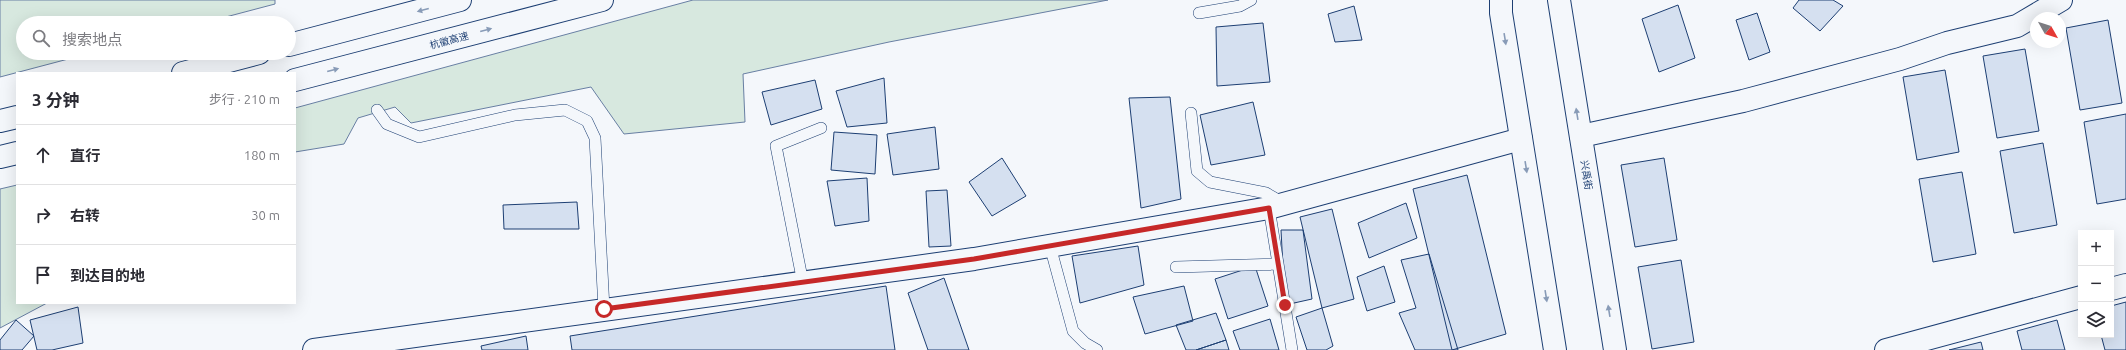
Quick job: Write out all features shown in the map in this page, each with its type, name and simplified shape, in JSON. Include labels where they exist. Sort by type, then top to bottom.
[{"type":"main road","points":[[296,43],[460,0]]},
{"type":"main road","name":"杭徽高速","points":[[296,80],[602,0]]},
{"type":"main road","points":[[1501,0],[1521,139],[1555,350]]},
{"type":"main road","name":"兴禹街","points":[[1559,0],[1615,350]]},
{"type":"main road","points":[[1581,136],[1743,101],[1900,59],[1947,43],[2017,26],[2061,0]]},
{"type":"main road","points":[[187,72],[232,60]]},
{"type":"main road","points":[[0,121],[16,117]]},
{"type":"main road","points":[[314,350],[974,259],[1050,246],[1277,206],[1521,139]]},
{"type":"main road","points":[[0,157],[16,153]]},
{"type":"main road","points":[[2114,288],[2126,285]]},
{"type":"main road","points":[[1886,350],[2078,298]]},
{"type":"lane","points":[[1200,13],[1240,6],[1251,0]]},
{"type":"lane","points":[[377,110],[387,124],[419,137],[515,116],[565,110],[587,121],[595,138],[604,309]]},
{"type":"lane","points":[[1192,113],[1197,171],[1210,182],[1266,193],[1277,206],[1278,264],[1292,350]]},
{"type":"lane","points":[[803,283],[776,146],[821,128]]},
{"type":"lane","points":[[1050,246],[1072,331],[1085,343],[1097,350]]},
{"type":"lane","points":[[1176,267],[1278,264]]},
{"type":"shaded area","points":[[0,0],[275,0],[275,4],[230,16],[16,16],[16,60],[64,60],[0,77]]},
{"type":"shaded area","points":[[693,0],[1108,0],[889,42],[743,74],[745,122],[624,134],[591,87],[411,123],[395,107],[358,118],[344,144],[296,152],[296,108]]},
{"type":"shaded area","points":[[16,185],[16,304],[45,304],[0,328],[0,189]]},
{"type":"building","points":[[1799,0],[1833,0],[1843,6],[1820,31],[1793,8]]},
{"type":"building","points":[[1678,5],[1695,58],[1659,72],[1642,19]]},
{"type":"building","points":[[1354,6],[1362,40],[1335,42],[1328,14]]},
{"type":"building","points":[[1757,13],[1770,52],[1749,60],[1736,20]]},
{"type":"building","points":[[2108,20],[2122,103],[2080,110],[2066,28]]},
{"type":"building","points":[[1263,23],[1270,82],[1217,86],[1216,27]]},
{"type":"building","points":[[2025,49],[2039,131],[1997,138],[1983,56]]},
{"type":"building","points":[[1945,70],[1959,152],[1917,160],[1903,77]]},
{"type":"building","points":[[884,78],[887,123],[847,127],[836,91]]},
{"type":"building","points":[[815,80],[822,109],[771,125],[762,92]]},
{"type":"building","points":[[1170,97],[1181,199],[1141,208],[1129,98]]},
{"type":"building","points":[[1253,102],[1265,155],[1211,165],[1200,115]]},
{"type":"building","points":[[2126,114],[2126,199],[2097,204],[2084,122]]},
{"type":"building","points":[[935,127],[939,169],[893,175],[887,134]]},
{"type":"building","points":[[834,132],[877,135],[875,174],[831,170]]},
{"type":"building","points":[[2043,143],[2057,225],[2014,233],[2000,151]]},
{"type":"building","points":[[1002,158],[1026,196],[992,216],[969,182]]},
{"type":"building","points":[[1664,158],[1677,240],[1635,247],[1621,165]]},
{"type":"building","points":[[1962,172],[1976,254],[1933,262],[1919,179]]},
{"type":"building","points":[[1467,175],[1506,334],[1452,350],[1413,189]]},
{"type":"building","points":[[867,178],[869,221],[835,226],[827,181]]},
{"type":"building","points":[[947,190],[951,246],[929,247],[926,191]]},
{"type":"building","points":[[577,202],[579,229],[504,229],[503,205]]},
{"type":"building","points":[[1406,203],[1417,238],[1369,258],[1358,223]]},
{"type":"building","points":[[1332,209],[1354,299],[1322,308],[1300,217]]},
{"type":"building","points":[[1281,230],[1303,230],[1312,299],[1285,305]]},
{"type":"building","points":[[1138,246],[1144,285],[1080,303],[1072,256]]},
{"type":"building","points":[[1429,254],[1458,350],[1415,350],[1399,313],[1416,308],[1401,260]]},
{"type":"building","points":[[1681,260],[1694,342],[1652,349],[1638,267]]},
{"type":"building","points":[[1255,266],[1268,306],[1228,319],[1215,279]]},
{"type":"building","points":[[1384,266],[1395,302],[1367,311],[1357,277]]},
{"type":"building","points":[[944,278],[969,350],[928,350],[908,293]]},
{"type":"building","points":[[886,286],[895,350],[572,350],[570,336]]},
{"type":"building","points":[[1184,286],[1193,321],[1145,334],[1133,297]]},
{"type":"building","points":[[2126,302],[2126,350],[2105,350],[2102,338],[2114,338],[2114,305]]},
{"type":"building","points":[[78,307],[83,343],[52,350],[37,350],[30,320]]},
{"type":"building","points":[[1322,308],[1333,346],[1326,350],[1307,350],[1296,317]]},
{"type":"building","points":[[1216,313],[1226,340],[1196,350],[1186,350],[1176,325]]},
{"type":"building","points":[[1270,319],[1279,350],[1240,350],[1233,331]]},
{"type":"building","points":[[16,320],[34,336],[22,350],[0,350],[0,340]]},
{"type":"building","points":[[2057,320],[2065,350],[2022,350],[2017,331]]},
{"type":"building","points":[[526,336],[528,350],[482,350],[481,346]]},
{"type":"building","points":[[1226,340],[1229,350],[1196,350]]},
{"type":"building","points":[[1981,342],[1983,350],[1949,350]]},
{"type":"route","points":[[604,309],[974,259],[1269,208],[1285,305]]}]
